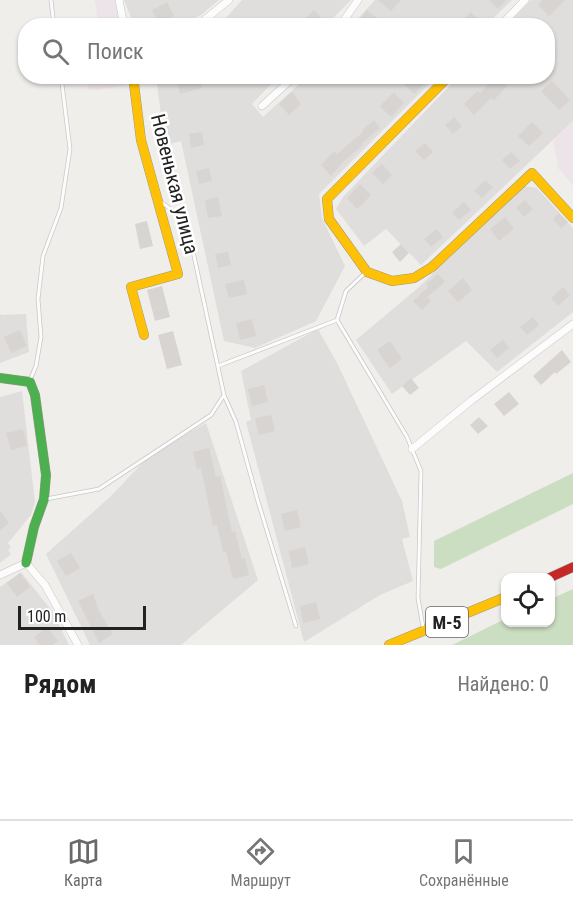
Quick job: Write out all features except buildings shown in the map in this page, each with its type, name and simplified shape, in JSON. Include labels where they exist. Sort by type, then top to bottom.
[{"type":"main road","name":"Новенькая улица","points":[[134,84],[141,140],[178,274],[131,287],[144,335]]},
{"type":"main road","points":[[441,84],[327,199],[329,219],[367,272],[392,281],[414,278],[432,267],[532,173],[573,218]]},
{"type":"main road","points":[[0,378],[30,382],[35,394],[46,475],[44,499],[34,527],[26,563]]},
{"type":"main road","points":[[555,575],[573,567]]},
{"type":"main road","name":"М-5","points":[[389,645],[405,642],[424,631],[501,599]]},
{"type":"street","points":[[119,0],[122,18]]},
{"type":"street","points":[[207,18],[229,0]]},
{"type":"street","points":[[346,18],[358,0]]},
{"type":"street","points":[[508,18],[525,0]]},
{"type":"street","points":[[262,106],[286,84]]},
{"type":"street","points":[[412,448],[471,400],[573,324]]},
{"type":"street","points":[[0,575],[26,563],[45,585],[78,645]]},
{"type":"lane","points":[[51,0],[53,18]]},
{"type":"lane","points":[[30,382],[36,366],[41,337],[38,298],[43,256],[61,208],[70,149],[63,84]]},
{"type":"lane","points":[[158,200],[180,216],[191,242],[224,395],[236,422],[296,626]]},
{"type":"lane","points":[[367,272],[346,291],[337,320],[412,448],[421,471],[418,598],[424,631]]},
{"type":"lane","points":[[219,366],[337,320]]},
{"type":"lane","points":[[44,499],[99,489],[212,415],[224,395]]},
{"type":"shaded area","points":[[95,0],[118,0],[120,18],[97,18]]},
{"type":"shaded area","points":[[124,0],[219,0],[194,18],[131,18]]},
{"type":"shaded area","points":[[242,0],[351,0],[333,18],[226,18]]},
{"type":"shaded area","points":[[375,0],[512,0],[493,18],[358,18]]},
{"type":"shaded area","points":[[531,0],[573,0],[573,121],[421,265],[386,229],[364,246],[336,209],[343,197],[451,84],[555,84],[555,18],[514,18]]},
{"type":"shaded area","points":[[88,84],[126,85],[97,90],[88,89]]},
{"type":"shaded area","points":[[157,84],[271,84],[252,104],[263,117],[299,84],[429,84],[319,194],[322,218],[345,266],[316,321],[255,348],[224,341],[181,141],[165,145]]},
{"type":"shaded area","points":[[573,121],[573,185],[558,168],[553,141]]},
{"type":"shaded area","points":[[524,186],[537,188],[573,228],[573,312],[497,372],[466,341],[392,394],[356,340],[419,287]]},
{"type":"shaded area","points":[[0,313],[1,315],[26,314],[29,352],[0,363]]},
{"type":"shaded area","points":[[318,329],[337,363],[402,501],[410,537],[402,539],[413,581],[380,595],[304,642],[246,422],[251,420],[241,371]]},
{"type":"shaded area","points":[[22,391],[35,502],[31,515],[8,543],[11,547],[8,550],[11,554],[0,563],[0,397]]},
{"type":"shaded area","points":[[206,423],[258,580],[181,645],[90,645],[46,554],[110,497],[151,454]]},
{"type":"shaded area","points":[[21,572],[52,611],[69,645],[0,645],[0,587]]},
{"type":"green space","points":[[573,473],[573,504],[441,569],[434,567],[434,541]]},
{"type":"green space","points":[[573,589],[573,645],[452,645],[501,621],[501,627],[555,627],[555,597]]},
{"type":"traffic: fast","points":[[0,378],[30,382],[35,395],[46,475],[44,499],[34,527],[26,563]]},
{"type":"traffic: slow","points":[[134,84],[141,140],[178,274],[131,287],[144,335]]},
{"type":"traffic: slow","points":[[441,84],[327,199],[329,219],[367,272],[392,281],[414,278],[432,267],[532,173],[573,218]]},
{"type":"traffic: slow","points":[[389,645],[501,599]]},
{"type":"traffic: jam","points":[[555,575],[573,567]]}]
